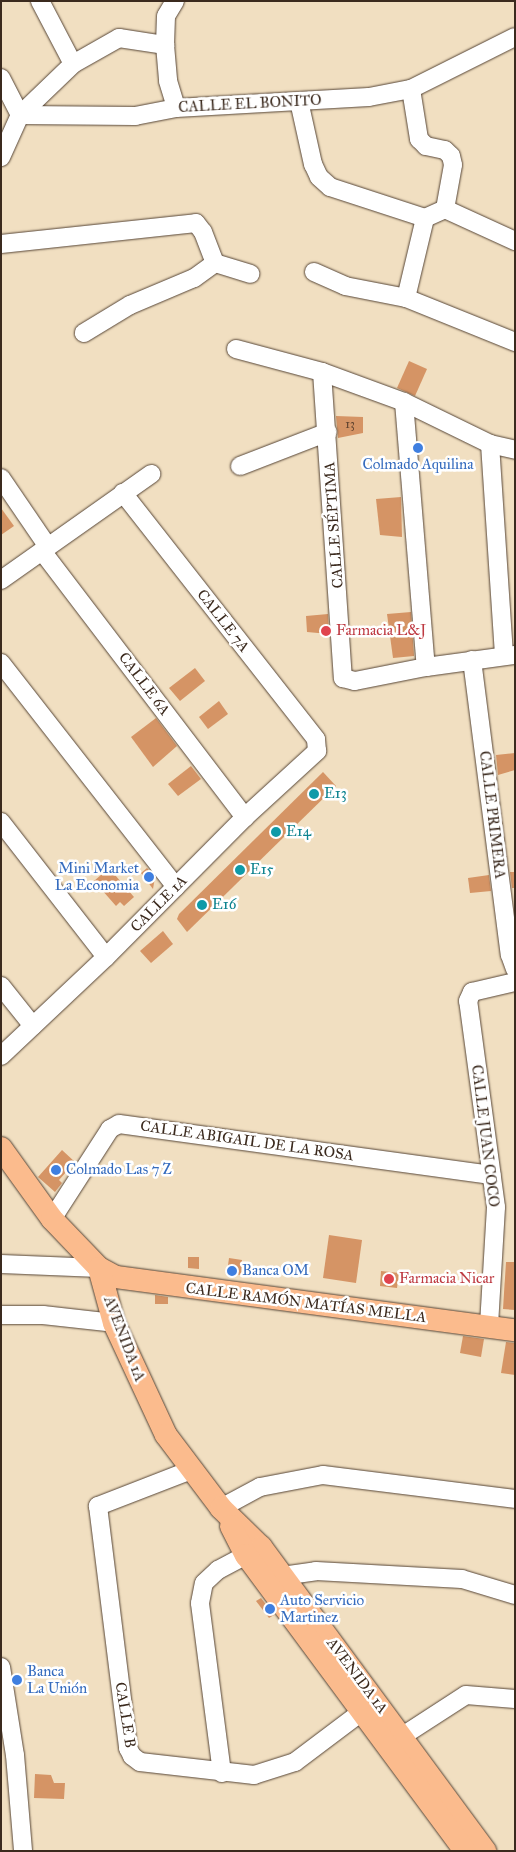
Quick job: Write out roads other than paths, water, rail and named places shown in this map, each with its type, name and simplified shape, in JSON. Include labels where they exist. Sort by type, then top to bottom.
[{"type":"main road","points":[[1,1148],[52,1219],[99,1268]]},
{"type":"main road","name":"CALLE RAMÓN MATÍAS MELLA","points":[[99,1268],[116,1278],[489,1325],[515,1330]]},
{"type":"main road","name":"AVENIDA 1A","points":[[99,1268],[114,1323],[151,1408],[191,1470],[221,1508],[261,1547],[282,1576],[466,1846]]},
{"type":"main road","name":"AVENIDA 1A","points":[[221,1508],[246,1555],[369,1706],[401,1737],[466,1846]]},
{"type":"street","points":[[40,1],[73,64]]},
{"type":"street","points":[[175,1],[166,16],[165,44],[168,81],[176,108]]},
{"type":"street","name":"CALLE EL BONITO","points":[[20,115],[135,116],[176,108],[369,97],[412,89],[515,37]]},
{"type":"street","points":[[1,157],[20,115],[73,64],[119,38],[165,44]]},
{"type":"street","points":[[2,85],[20,115]]},
{"type":"street","points":[[412,89],[419,139],[426,146],[445,150],[451,156],[453,165],[445,209]]},
{"type":"street","points":[[299,101],[313,164],[319,177],[330,187],[424,218],[445,209],[515,241]]},
{"type":"street","points":[[406,298],[424,218]]},
{"type":"street","points":[[1,244],[196,223],[204,232],[215,263]]},
{"type":"street","points":[[215,263],[250,274]]},
{"type":"street","points":[[84,333],[130,305],[194,278],[215,263]]},
{"type":"street","points":[[314,272],[344,286],[406,298],[515,342]]},
{"type":"street","points":[[236,349],[322,372],[404,402],[490,444],[515,450]]},
{"type":"street","name":"CALLE SÉPTIMA","points":[[322,372],[328,432],[343,678],[355,681],[426,667]]},
{"type":"street","points":[[404,402],[426,667],[510,656],[490,444]]},
{"type":"street","points":[[240,466],[328,432]]},
{"type":"street","points":[[1,580],[151,474]]},
{"type":"street","name":"CALLE 6A","points":[[1,478],[45,549],[245,817]]},
{"type":"street","name":"CALLE 7A","points":[[123,493],[316,739],[317,751]]},
{"type":"street","name":"CALLE PRIMERA","points":[[472,660],[510,956],[515,969]]},
{"type":"street","points":[[1,663],[176,887]]},
{"type":"street","name":"CALLE 1A","points":[[1,1056],[106,958],[245,817],[317,751]]},
{"type":"street","points":[[1,822],[106,958]]},
{"type":"street","name":"CALLE JUAN COCO","points":[[489,1325],[496,1207],[468,1000],[472,992],[515,982]]},
{"type":"street","points":[[1,986],[33,1026]]},
{"type":"street","name":"CALLE ABIGAIL DE LA ROSA","points":[[52,1219],[110,1129],[119,1124],[492,1175]]},
{"type":"street","points":[[1,1264],[99,1268]]},
{"type":"street","points":[[1,1315],[43,1315],[114,1323]]},
{"type":"street","name":"CALLE B","points":[[191,1470],[105,1501],[98,1506],[128,1748],[140,1762],[222,1773],[254,1775],[295,1762],[369,1706]]},
{"type":"street","points":[[221,1508],[260,1488],[323,1475],[515,1499]]},
{"type":"street","points":[[222,1773],[200,1603],[204,1584],[218,1570],[246,1555]]},
{"type":"street","points":[[282,1576],[316,1571],[462,1580],[515,1595]]},
{"type":"street","points":[[1,1668],[8,1754],[23,1851]]},
{"type":"street","points":[[401,1737],[466,1695],[515,1699]]},
{"type":"place","name":"Colmado Aquilina","points":[[418,448]]},
{"type":"place","name":"Farmacia L&J","points":[[326,631]]},
{"type":"place","name":"E13","points":[[314,794]]},
{"type":"place","name":"E14","points":[[276,832]]},
{"type":"place","name":"E15","points":[[240,870]]},
{"type":"place","name":"Mini Market La Economia","points":[[149,877]]},
{"type":"place","name":"E16","points":[[202,905]]},
{"type":"place","name":"Colmado Las 7 Z","points":[[56,1170]]},
{"type":"place","name":"Banca OM","points":[[232,1271]]},
{"type":"place","name":"Farmacia Nicar","points":[[389,1279]]},
{"type":"place","name":"Auto Servicio Martinez","points":[[270,1609]]},
{"type":"place","name":"Banca La Unión","points":[[17,1680]]}]
